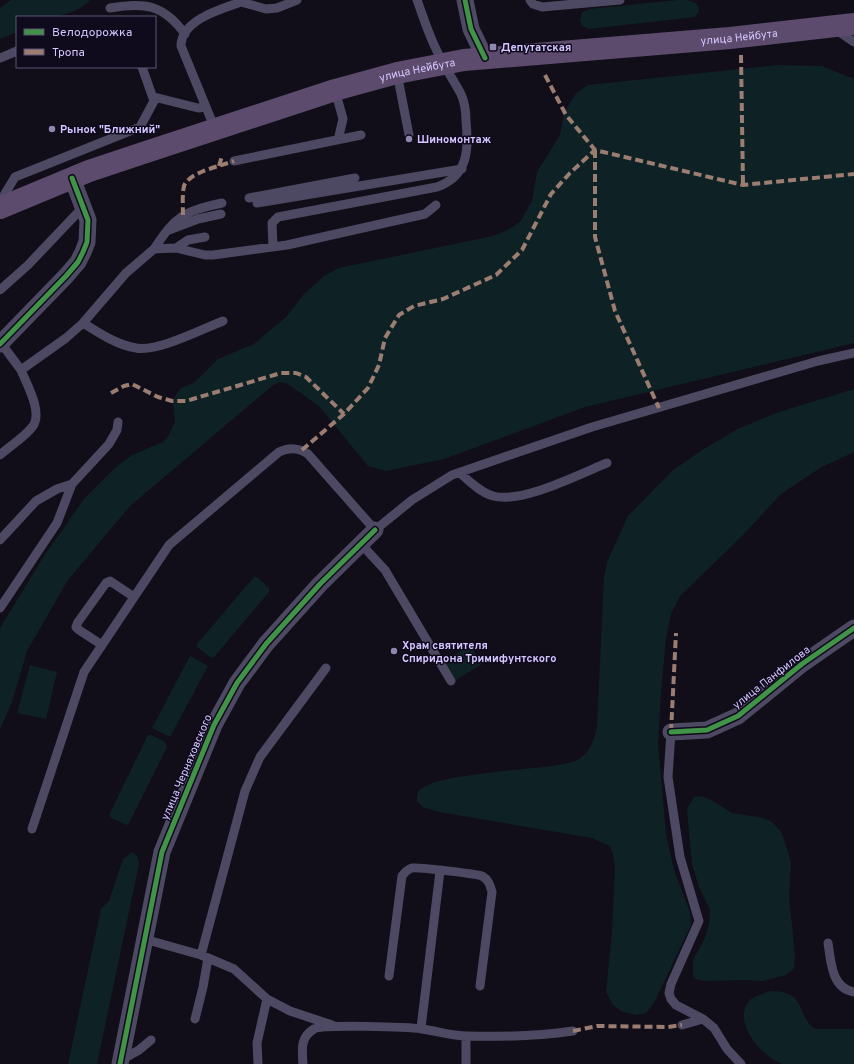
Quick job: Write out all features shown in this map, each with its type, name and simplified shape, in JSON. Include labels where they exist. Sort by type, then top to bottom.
[{"type":"main road","name":"улица Нейбута","points":[[0,208],[72,178],[215,129],[335,90],[397,73],[485,58],[730,38],[832,28],[854,24]]},
{"type":"street","points":[[465,0],[471,28],[485,58]]},
{"type":"street","points":[[1,344],[78,262],[87,242],[88,220],[84,206],[72,178]]},
{"type":"street","name":"улица Черняховского","points":[[121,1062],[162,852],[214,725],[237,683],[266,644],[320,584],[375,530]]},
{"type":"street","name":"улица Панфилова","points":[[671,732],[707,730],[738,716],[797,668],[854,628]]},
{"type":"lane","points":[[215,129],[181,46],[181,40],[195,22],[241,2],[266,9],[277,8],[297,0]]},
{"type":"lane","points":[[273,247],[272,223],[278,217],[437,187],[448,184],[462,169],[466,160],[468,144],[465,106],[461,95],[443,64],[417,0]]},
{"type":"lane","points":[[530,0],[533,4],[542,7],[620,0]]},
{"type":"lane","points":[[110,8],[135,4],[160,9],[173,19],[185,34]]},
{"type":"lane","points":[[832,28],[854,42]]},
{"type":"lane","points":[[0,58],[16,51]]},
{"type":"lane","points":[[0,202],[15,177],[140,127],[152,107],[154,98],[142,68]]},
{"type":"lane","points":[[397,73],[409,135]]},
{"type":"lane","points":[[335,90],[343,119],[338,140]]},
{"type":"lane","points":[[154,98],[198,108],[206,107]]},
{"type":"lane","points":[[234,161],[361,135]]},
{"type":"lane","points":[[355,178],[253,200],[462,169]]},
{"type":"lane","points":[[20,370],[66,338],[83,323],[126,273],[154,249],[167,231],[183,215],[196,209],[222,203]]},
{"type":"lane","points":[[154,249],[176,248],[205,255],[214,255],[273,247],[425,214],[436,204]]},
{"type":"lane","points":[[0,290],[28,265],[84,206]]},
{"type":"lane","points":[[167,231],[198,219],[221,214]]},
{"type":"lane","points":[[176,248],[188,240],[205,237]]},
{"type":"lane","points":[[83,323],[124,345],[146,349],[158,346],[223,321]]},
{"type":"lane","points":[[0,455],[33,426],[36,418],[32,396],[20,370],[1,344]]},
{"type":"lane","points":[[32,829],[84,672],[102,644],[169,545],[279,452],[284,450],[302,450],[308,454],[375,530],[412,500],[452,475],[460,472],[592,427],[818,361],[854,353]]},
{"type":"lane","points":[[0,608],[56,523],[72,484],[109,444],[117,430],[118,422]]},
{"type":"lane","points":[[460,472],[476,487],[492,495],[506,497],[527,494],[607,463]]},
{"type":"lane","points":[[0,540],[36,501],[57,488],[72,484]]},
{"type":"lane","points":[[361,544],[385,570],[451,681]]},
{"type":"lane","points":[[102,644],[79,630],[76,627],[78,622],[106,583],[113,582],[134,597]]},
{"type":"lane","points":[[195,1019],[203,987],[205,956],[245,791],[260,757],[326,668]]},
{"type":"lane","points":[[671,732],[668,777],[680,857],[699,921],[671,984],[669,993],[671,999],[676,1005],[703,1019],[714,1028],[727,1049],[741,1064]]},
{"type":"lane","points":[[389,976],[402,876],[406,871],[412,868],[440,871],[481,876],[489,881],[492,892],[480,986]]},
{"type":"lane","points":[[421,1028],[440,871]]},
{"type":"lane","points":[[144,939],[205,956],[234,969],[267,999],[290,1011],[333,1026]]},
{"type":"lane","points":[[828,943],[834,976],[842,987],[854,992]]},
{"type":"lane","points":[[258,1064],[257,1043],[267,999]]},
{"type":"lane","points":[[682,1025],[703,1019]]},
{"type":"lane","points":[[303,1064],[302,1042],[307,1034],[315,1028],[333,1026],[421,1028],[466,1036],[555,1034],[573,1031]]},
{"type":"lane","points":[[466,1036],[466,1064]]},
{"type":"lane","points":[[121,1062],[151,1040]]},
{"type":"green space","points":[[11,0],[90,0],[74,11],[65,14],[55,16],[16,16],[16,32],[0,39],[0,8]]},
{"type":"green space","points":[[678,0],[692,1],[699,7],[699,11],[695,17],[589,29],[582,26],[580,21],[582,12],[589,9]]},
{"type":"green space","points":[[778,65],[822,66],[854,79],[854,343],[585,407],[444,459],[386,471],[368,466],[318,405],[286,383],[280,382],[272,386],[130,506],[68,580],[27,651],[12,702],[0,729],[0,628],[44,556],[84,499],[116,467],[132,455],[163,442],[168,437],[175,422],[173,400],[181,388],[194,383],[218,359],[254,344],[286,317],[304,294],[324,276],[339,268],[493,236],[506,231],[520,222],[532,201],[537,172],[560,135],[564,113],[576,93],[588,85]]},
{"type":"green space","points":[[854,389],[854,452],[820,468],[781,494],[743,535],[680,596],[671,614],[666,638],[658,744],[666,834],[674,870],[690,912],[691,925],[654,1003],[646,1013],[635,1015],[621,1011],[613,1005],[606,992],[612,932],[615,866],[610,846],[592,838],[439,812],[423,807],[417,801],[418,792],[426,786],[442,780],[462,776],[564,764],[576,761],[582,757],[591,745],[597,726],[604,578],[607,562],[628,516],[672,471],[702,450],[738,429],[776,413]]},
{"type":"green space","points":[[254,577],[257,577],[269,588],[269,592],[214,657],[211,658],[197,647],[197,644]]},
{"type":"green space","points":[[470,645],[482,664],[456,680],[444,661]]},
{"type":"green space","points":[[190,656],[208,666],[170,737],[152,728]]},
{"type":"green space","points":[[30,665],[57,672],[46,719],[17,713]]},
{"type":"green space","points":[[148,735],[165,742],[167,747],[127,825],[111,818],[109,815]]},
{"type":"green space","points":[[702,796],[732,813],[764,818],[772,822],[782,833],[791,862],[789,896],[795,956],[794,968],[786,975],[762,981],[705,981],[696,979],[693,976],[693,960],[705,938],[709,924],[710,910],[699,887],[692,864],[687,809],[694,797]]},
{"type":"green space","points":[[132,852],[137,856],[139,864],[97,1064],[68,1064],[101,909],[109,901],[123,859]]},
{"type":"green space","points":[[771,991],[783,992],[796,999],[805,1017],[815,1029],[854,1029],[854,1064],[783,1064],[775,1061],[759,1048],[747,1031],[744,1021],[744,1012],[751,999]]},
{"type":"marked path","points":[[741,55],[743,185]]},
{"type":"marked path","points":[[545,75],[566,115],[595,150],[743,185],[854,174]]},
{"type":"marked path","points":[[595,150],[595,237],[615,311],[659,408]]},
{"type":"marked path","points":[[302,450],[344,414],[368,388],[379,365],[385,338],[399,315],[414,306],[443,299],[496,275],[522,250],[551,194],[570,173],[595,150]]},
{"type":"marked path","points":[[219,166],[222,156]]},
{"type":"marked path","points":[[183,215],[183,189],[187,181],[199,173],[234,161]]},
{"type":"marked path","points":[[111,393],[124,386],[132,384],[158,397],[172,401],[186,401],[281,373],[296,373],[306,377],[344,414]]},
{"type":"marked path","points":[[671,732],[676,633]]},
{"type":"marked path","points":[[573,1031],[597,1026],[668,1027],[682,1025]]},
{"type":"cycle path","points":[[465,0],[471,29],[485,58]]},
{"type":"cycle path","points":[[0,344],[66,276],[78,262],[83,252],[87,242],[88,220],[72,178]]},
{"type":"cycle path","points":[[120,1064],[162,852],[214,725],[237,683],[266,644],[320,584],[375,530]]},
{"type":"cycle path","points":[[671,732],[707,730],[738,716],[802,664],[854,628]]},
{"type":"place","name":"Депутатская","points":[[493,47]]},
{"type":"place","name":"Рынок \"Ближний\"","points":[[52,129]]},
{"type":"place","name":"Шиномонтаж","points":[[409,139]]},
{"type":"place","name":"Храм святителя Спиридона Тримифунтского","points":[[394,651]]}]
